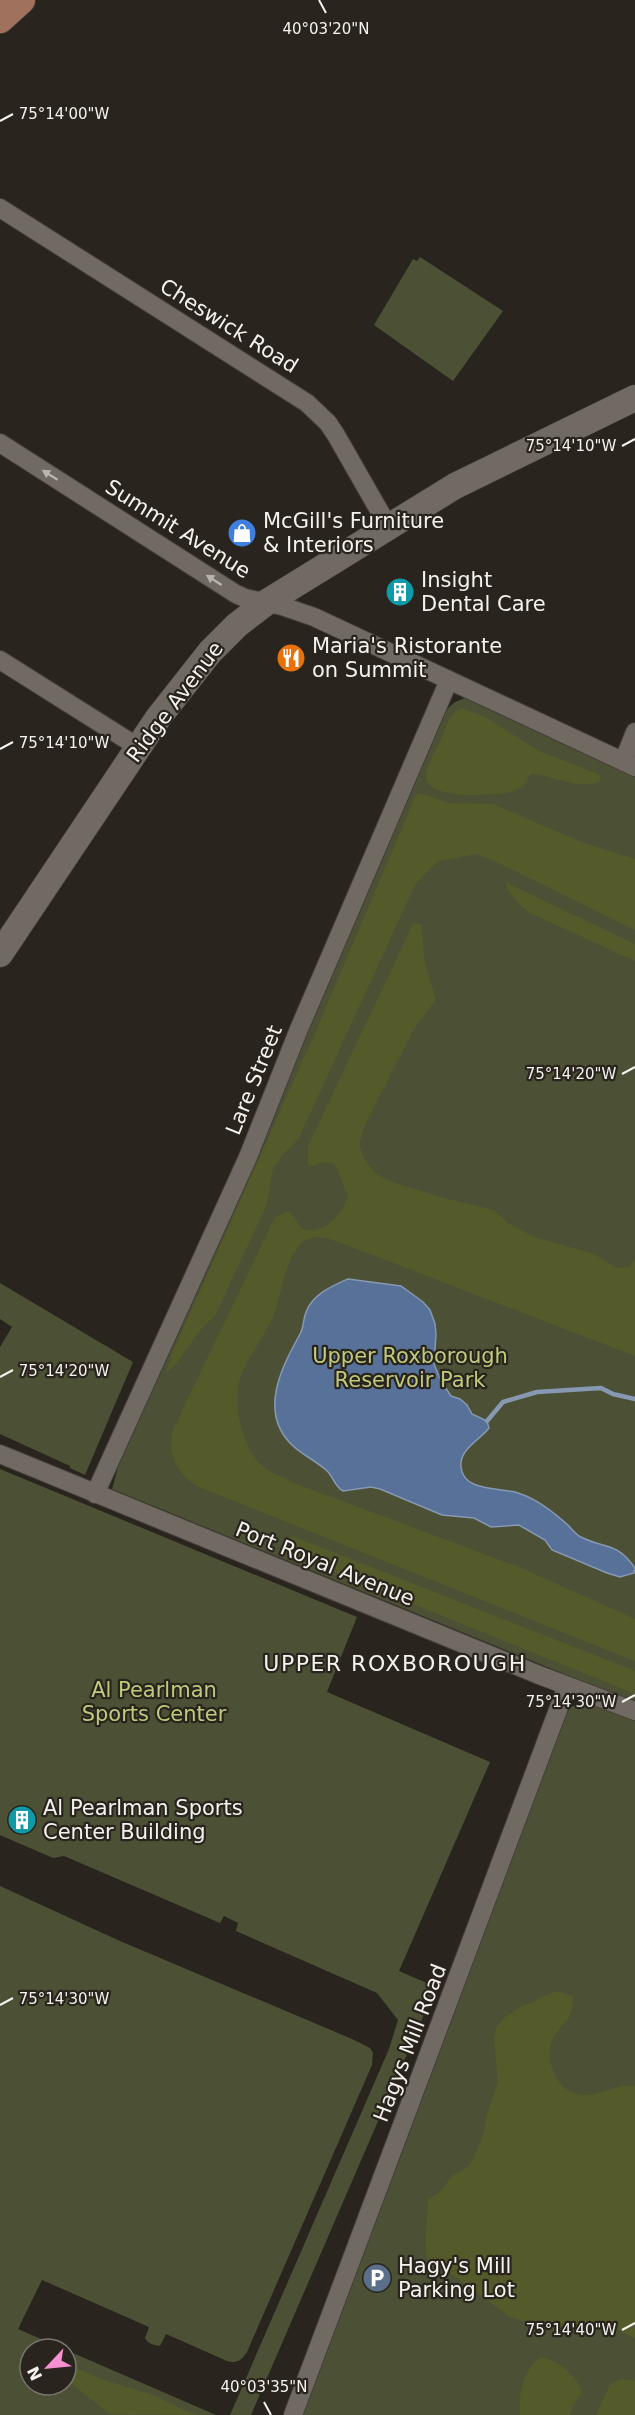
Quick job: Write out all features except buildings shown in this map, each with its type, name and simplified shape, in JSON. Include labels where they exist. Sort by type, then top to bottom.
[{"type":"main road","points":[[0,19],[21,0]]},
{"type":"main road","name":"Ridge Avenue","points":[[0,954],[175,695],[210,652],[237,625],[267,603],[388,526],[482,471],[635,398]]},
{"type":"street","name":"Cheswick Road","points":[[0,208],[306,403],[336,435],[388,526]]},
{"type":"street","name":"Summit Avenue","points":[[0,443],[236,594],[306,614],[629,764]]},
{"type":"street","points":[[0,660],[138,747]]},
{"type":"street","name":"Lare Street","points":[[95,1494],[248,1157],[299,1029],[449,680]]},
{"type":"street","points":[[629,764],[635,732]]},
{"type":"street","name":"Port Royal Avenue","points":[[0,1454],[567,1686],[635,1710]]},
{"type":"street","name":"Hagys Mill Road","points":[[293,2415],[567,1686]]},
{"type":"green space","points":[[420,257],[503,311],[453,381],[374,325],[413,259],[417,261]]},
{"type":"green space","name":"Upper Roxborough Reservoir Park","points":[[465,698],[635,776],[635,1703],[112,1489],[120,1460],[145,1401],[445,711],[455,702]]},
{"type":"green space","points":[[462,708],[485,717],[541,752],[596,773],[601,777],[600,781],[592,784],[576,784],[530,774],[523,787],[512,792],[463,795],[438,790],[429,785],[426,777],[427,768],[450,718]]},
{"type":"green space","points":[[420,793],[449,803],[493,804],[581,842],[635,859],[635,930],[477,854],[438,861],[416,883],[298,1140],[283,1154],[273,1169],[267,1204],[216,1314],[201,1329],[176,1364],[166,1373],[171,1356],[315,1033],[416,795]]},
{"type":"green space","points":[[505,882],[635,944],[635,961],[530,913],[515,899]]},
{"type":"green space","points":[[413,924],[421,924],[425,964],[436,1000],[414,1029],[365,1125],[359,1144],[364,1159],[375,1173],[389,1181],[494,1210],[508,1223],[534,1237],[594,1254],[616,1268],[628,1267],[635,1260],[635,1356],[344,1244],[324,1238],[309,1239],[298,1247],[288,1265],[273,1317],[239,1383],[239,1415],[244,1438],[261,1465],[294,1483],[519,1567],[635,1619],[635,1661],[199,1487],[185,1477],[173,1456],[171,1439],[173,1430],[275,1217],[289,1211],[302,1229],[318,1229],[337,1217],[345,1203],[348,1196],[334,1163],[324,1162],[313,1166],[308,1164],[308,1146]]},
{"type":"green space","points":[[0,1283],[133,1362],[85,1475],[0,1434],[0,1347],[12,1327],[0,1319]]},
{"type":"green space","name":"Al Pearlman Sports Center","points":[[0,1469],[357,1617],[327,1692],[490,1762],[399,1971],[436,1987],[251,2415],[230,2415],[389,2049],[398,2020],[377,1993],[236,1931],[238,1923],[224,1916],[220,1923],[64,1856],[53,1858],[0,1835]]},
{"type":"green space","points":[[292,1536],[635,1671],[635,1694],[302,1559],[287,1549],[286,1539]]},
{"type":"green space","points":[[580,1703],[591,1704],[635,1720],[635,2415],[301,2415],[487,1924],[561,1721],[571,1707]]},
{"type":"green space","points":[[0,1886],[120,1941],[352,2039],[370,2048],[373,2053],[372,2065],[247,2352],[241,2359],[237,2362],[227,2361],[166,2334],[160,2346],[151,2344],[145,2338],[149,2327],[42,2280],[18,2329],[36,2337],[18,2337],[18,2397],[78,2397],[78,2355],[216,2415],[0,2415]]},
{"type":"green space","points":[[553,1992],[573,1996],[571,2013],[555,2035],[550,2049],[555,2075],[566,2089],[573,2093],[588,2095],[622,2086],[635,2086],[635,2338],[599,2320],[583,2333],[543,2321],[523,2321],[510,2317],[443,2268],[432,2263],[426,2254],[428,2199],[440,2192],[452,2176],[469,2166],[481,2142],[487,2114],[498,2083],[494,2040],[496,2028],[505,2017],[517,2009]]},
{"type":"green space","points":[[540,2358],[559,2364],[580,2386],[582,2392],[570,2415],[520,2415],[523,2384],[529,2369]]},
{"type":"green space","points":[[78,2368],[101,2379],[156,2396],[185,2411],[201,2415],[110,2414],[78,2389]]},
{"type":"green space","points":[[621,2379],[635,2381],[635,2415],[596,2415],[611,2383]]},
{"type":"water","points":[[348,1279],[401,1286],[430,1310],[436,1334],[434,1364],[441,1381],[451,1396],[467,1405],[472,1414],[487,1421],[489,1428],[463,1455],[461,1467],[468,1481],[475,1485],[518,1493],[532,1499],[557,1515],[579,1536],[622,1553],[635,1568],[634,1573],[620,1577],[607,1573],[552,1550],[545,1540],[519,1525],[491,1527],[474,1518],[442,1515],[371,1487],[343,1491],[326,1470],[290,1443],[276,1417],[275,1403],[281,1374],[313,1300],[324,1291]]},
{"type":"waterway","points":[[487,1421],[503,1402],[537,1392],[601,1388],[613,1394],[635,1399]]},
{"type":"place","name":"McGill's Furniture & Interiors","points":[[242,533]]},
{"type":"place","name":"Insight Dental Care","points":[[400,592]]},
{"type":"place","name":"Maria's Ristorante on Summit","points":[[291,658]]},
{"type":"place","name":"Al Pearlman Sports Center Building","points":[[22,1820]]},
{"type":"place","name":"Hagy's Mill Parking Lot","points":[[377,2278]]},
{"type":"district","name":"UPPER ROXBOROUGH","points":[[395,1663]]}]
